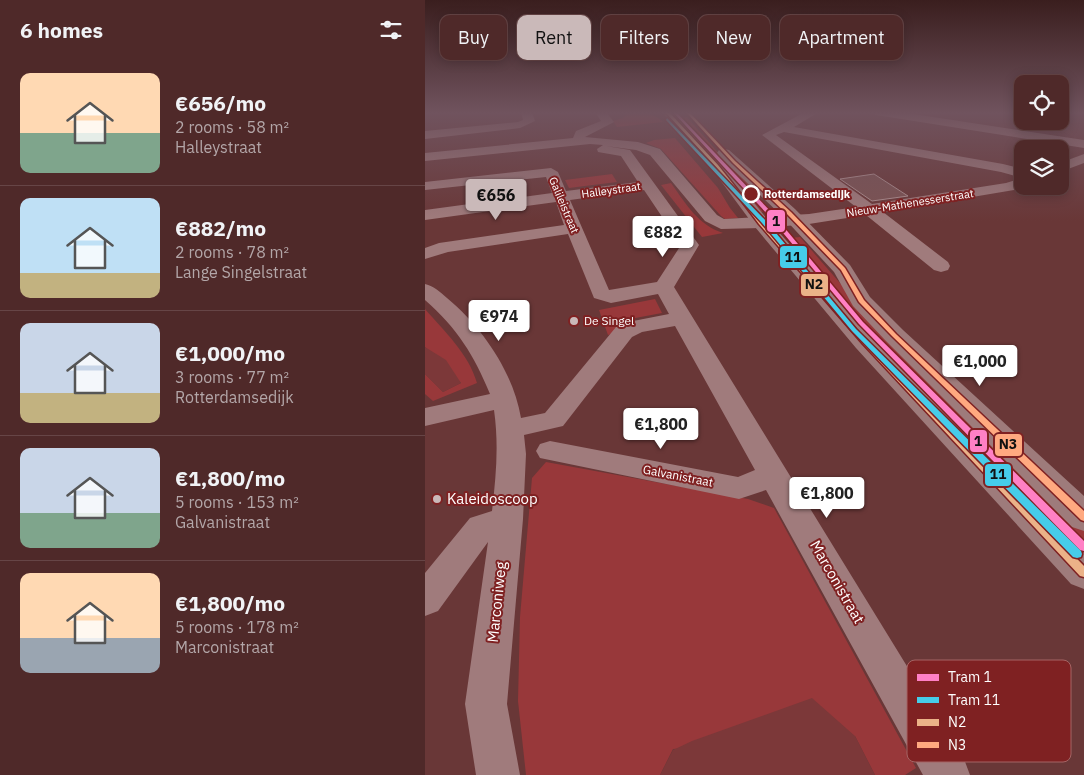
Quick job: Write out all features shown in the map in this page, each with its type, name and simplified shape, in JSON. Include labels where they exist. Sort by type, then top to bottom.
[{"type":"main road","points":[[703,148],[761,223],[865,343],[1084,573]]},
{"type":"main road","points":[[717,148],[796,220],[843,269],[861,301],[894,335],[1084,517]]},
{"type":"street","points":[[425,157],[531,148]]},
{"type":"street","points":[[601,148],[625,153],[689,242],[690,247],[664,287]]},
{"type":"street","points":[[646,148],[655,152],[714,221],[733,225],[796,220]]},
{"type":"street","points":[[786,148],[870,210],[941,266]]},
{"type":"street","points":[[893,148],[1014,171]]},
{"type":"street","points":[[1069,164],[1084,158]]},
{"type":"street","points":[[619,172],[637,170]]},
{"type":"street","name":"Galileistraat","points":[[425,186],[551,172],[560,180],[563,197],[601,294],[611,297],[664,287]]},
{"type":"street","name":"Halleystraat","points":[[425,215],[648,185]]},
{"type":"street","name":"Nieuw-Mathenesserstraat","points":[[796,220],[870,210],[1014,185]]},
{"type":"street","points":[[425,254],[445,247],[575,228]]},
{"type":"street","name":"Marconistraat","points":[[664,287],[907,704]]},
{"type":"street","name":"Marconiweg","points":[[425,290],[453,315],[479,347],[492,369],[507,414],[512,454],[487,704],[498,775]]},
{"type":"street","points":[[425,416],[507,414],[554,420],[623,332],[636,327],[682,318]]},
{"type":"street","name":"Galvanistraat","points":[[550,451],[739,488],[774,475]]},
{"type":"street","points":[[425,600],[481,527],[507,519]]},
{"type":"street","name":"Marconistraat","points":[[940,762],[948,775]]},
{"type":"shaded area","points":[[659,148],[684,148],[718,188],[738,218],[725,219],[721,216]]},
{"type":"shaded area","points":[[702,148],[714,148],[756,189],[752,190],[770,211],[760,212]]},
{"type":"shaded area","points":[[612,174],[617,182],[569,188],[565,180]]},
{"type":"shaded area","points":[[671,183],[693,213],[706,225],[723,233],[702,237],[661,185]]},
{"type":"shaded area","points":[[800,237],[866,313],[1084,525],[1084,560],[805,269],[815,267],[791,238]]},
{"type":"shaded area","points":[[655,299],[662,313],[630,319],[632,322],[615,333],[608,335],[599,310]]},
{"type":"shaded area","points":[[425,309],[448,334],[462,353],[477,383],[433,401],[425,394],[425,374],[443,392],[461,383],[425,347]]},
{"type":"shaded area","points":[[425,347],[446,360],[461,383],[443,392],[425,374]]},
{"type":"shaded area","points":[[546,462],[748,499],[774,508],[907,752],[907,762],[913,762],[916,768],[905,775],[875,775],[855,736],[673,749],[660,775],[526,775],[518,701],[520,617],[532,478]]},
{"type":"shaded area","points":[[812,698],[855,736],[875,775],[660,775],[673,750],[692,741]]},
{"type":"building","points":[[874,174],[908,196],[872,201],[840,179]]},
{"type":"tram line","name":"11","points":[[694,148],[764,222],[854,330],[1077,554]]},
{"type":"tram line","name":"1","points":[[708,148],[771,215],[861,323],[1084,547]]},
{"type":"transit line","name":"N2","points":[[701,148],[717,166],[761,223],[865,343],[1084,573]]},
{"type":"transit line","name":"N3","points":[[721,148],[789,213],[843,269],[861,301],[894,335],[1084,517]]},
{"type":"place","name":"Rotterdamsedijk","points":[[751,194]]},
{"type":"place","name":"De Singel","points":[[574,321]]},
{"type":"place","name":"Kaleidoscoop","points":[[437,499]]}]
